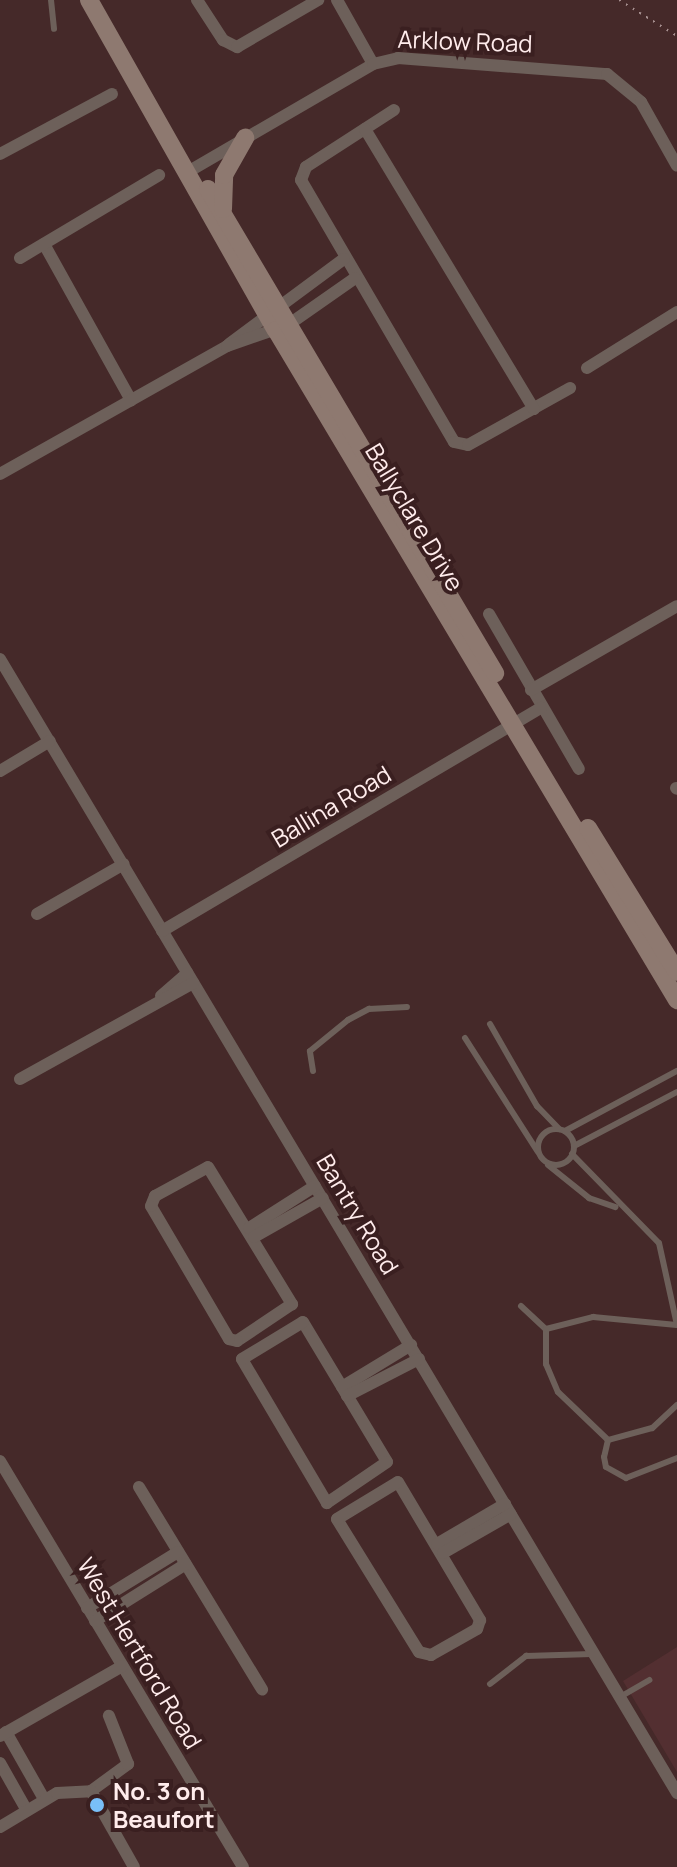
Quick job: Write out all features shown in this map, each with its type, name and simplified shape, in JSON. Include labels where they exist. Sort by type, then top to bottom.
[{"type":"street","name":"Ballyclare Drive","points":[[89,0],[284,326],[677,1000]]},
{"type":"street","points":[[197,0],[223,40],[237,47],[318,0]]},
{"type":"street","points":[[337,0],[373,64]]},
{"type":"street","name":"Arklow Road","points":[[191,170],[373,64],[410,58],[607,74],[641,102],[677,166]]},
{"type":"street","points":[[0,154],[112,94]]},
{"type":"street","points":[[394,110],[301,174],[355,278],[460,446],[570,388]]},
{"type":"street","points":[[365,129],[534,409]]},
{"type":"street","points":[[224,213],[224,175],[245,138]]},
{"type":"street","name":"Ballyclare Drive","points":[[191,170],[224,213],[273,308]]},
{"type":"street","points":[[20,258],[159,175]]},
{"type":"street","points":[[44,244],[131,400]]},
{"type":"street","points":[[227,346],[273,308],[344,259]]},
{"type":"street","points":[[0,474],[227,346],[284,326],[355,278]]},
{"type":"street","points":[[587,368],[677,312]]},
{"type":"street","points":[[531,690],[677,606]]},
{"type":"street","points":[[489,614],[579,769]]},
{"type":"street","name":"Bantry Road","points":[[1,662],[677,1793]]},
{"type":"street","name":"Ballina Road","points":[[162,931],[541,708]]},
{"type":"street","name":"Ballyclare Drive","points":[[516,722],[677,972]]},
{"type":"street","points":[[0,771],[50,741]]},
{"type":"street","points":[[37,914],[124,864]]},
{"type":"street","points":[[20,1079],[190,978]]},
{"type":"street","points":[[208,1167],[251,1233],[291,1308],[232,1341],[152,1213],[152,1200],[208,1167]]},
{"type":"street","points":[[251,1233],[315,1186]]},
{"type":"street","points":[[251,1233],[323,1198]]},
{"type":"street","points":[[300,1321],[345,1391],[387,1462],[327,1503],[242,1356],[300,1321]]},
{"type":"street","points":[[345,1391],[411,1345]]},
{"type":"street","points":[[345,1391],[419,1359]]},
{"type":"street","name":"West Hertford Road","points":[[0,1461],[243,1867]]},
{"type":"street","points":[[398,1482],[440,1549],[480,1623],[428,1655],[337,1519],[398,1482]]},
{"type":"street","points":[[139,1487],[262,1689]]},
{"type":"street","points":[[440,1549],[508,1509]]},
{"type":"street","points":[[87,1608],[178,1552]]},
{"type":"street","points":[[95,1621],[186,1564]]},
{"type":"street","points":[[44,1799],[3,1734],[122,1666]]},
{"type":"street","points":[[0,1827],[44,1799],[91,1791],[128,1764],[109,1716]]},
{"type":"street","points":[[0,1763],[26,1809]]},
{"type":"street","points":[[91,1791],[134,1867]]},
{"type":"lane","points":[[51,0],[54,29]]},
{"type":"lane","points":[[313,1071],[310,1051],[348,1020],[369,1009],[407,1007]]},
{"type":"lane","points":[[490,1024],[537,1106],[574,1146]]},
{"type":"lane","points":[[465,1038],[545,1162],[589,1198],[618,1208]]},
{"type":"lane","points":[[538,1152],[542,1134],[562,1130],[677,1071]]},
{"type":"lane","points":[[545,1162],[562,1164],[572,1154],[574,1146],[677,1092]]},
{"type":"lane","points":[[546,1329],[593,1317],[677,1325],[659,1243],[618,1208],[572,1154]]},
{"type":"lane","points":[[521,1306],[546,1329],[546,1364],[558,1392],[608,1440]]},
{"type":"lane","points":[[608,1440],[652,1428],[677,1405]]},
{"type":"lane","points":[[608,1440],[606,1467],[626,1478],[677,1458]]},
{"type":"lane","points":[[490,1684],[509,1665],[545,1650],[595,1655]]},
{"type":"lane","points":[[620,1697],[649,1680]]},
{"type":"path","points":[[619,0],[677,36]]},
{"type":"shaded area","points":[[677,1647],[677,1772],[623,1681]]},
{"type":"place","name":"No. 3 on Beaufort","points":[[97,1805]]}]
